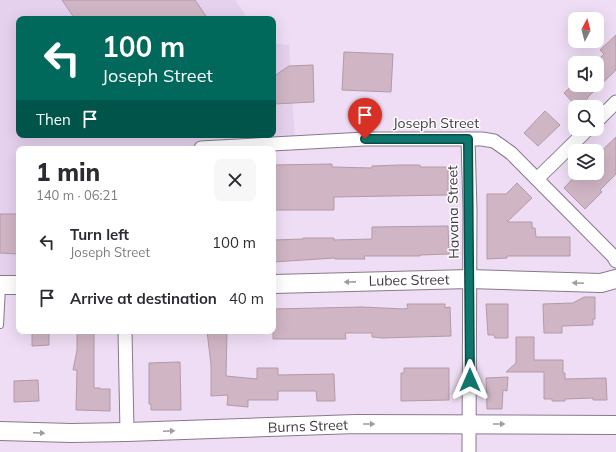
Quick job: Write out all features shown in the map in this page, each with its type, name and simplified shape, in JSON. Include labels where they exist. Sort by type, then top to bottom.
[{"type":"street","points":[[604,114],[616,102]]},
{"type":"street","points":[[537,179],[581,136]]},
{"type":"street","name":"Joseph Street","points":[[237,146],[365,139],[482,139],[494,141],[511,153],[613,256],[616,261]]},
{"type":"street","name":"Havana Street","points":[[468,139],[470,452]]},
{"type":"street","name":"Lubec Street","points":[[276,284],[470,279],[585,284],[601,283],[616,279]]},
{"type":"street","points":[[125,334],[127,432]]},
{"type":"street","name":"Burns Street","points":[[0,432],[127,432],[356,424],[616,425]]},
{"type":"lane","points":[[0,325],[7,285]]},
{"type":"shaded area","points":[[0,0],[235,0],[245,16],[16,16],[16,138],[276,138],[276,43],[289,45],[295,140],[230,146],[16,146],[16,286],[0,285]]},
{"type":"building","points":[[62,0],[195,0],[206,16],[73,16]]},
{"type":"building","points":[[616,35],[616,70],[604,82],[604,56],[602,56],[604,54],[600,50],[604,48]]},
{"type":"building","points":[[344,52],[393,54],[391,92],[342,90]]},
{"type":"building","points":[[313,65],[314,102],[276,104],[276,75],[289,66]]},
{"type":"building","points":[[568,89],[568,92],[593,92],[586,100],[570,100],[564,93]]},
{"type":"building","points":[[545,111],[560,125],[538,146],[524,133]]},
{"type":"building","points":[[616,137],[616,174],[600,190],[602,192],[585,209],[564,188],[571,180],[604,180],[604,148]]},
{"type":"building","points":[[332,164],[332,167],[372,168],[372,166],[401,165],[448,167],[448,195],[334,197],[334,210],[276,210],[276,165]]},
{"type":"building","points":[[517,183],[532,198],[507,222],[532,222],[532,228],[535,228],[536,237],[570,237],[570,256],[507,256],[507,258],[487,259],[487,194],[506,194]]},
{"type":"building","points":[[0,214],[16,214],[16,254],[0,253]]},
{"type":"building","points":[[448,226],[449,254],[420,256],[364,256],[365,259],[335,258],[276,262],[276,240],[303,238],[334,238],[334,240],[372,239],[372,227]]},
{"type":"building","points":[[584,297],[595,297],[595,319],[593,319],[593,325],[562,326],[562,333],[544,333],[543,304],[573,303]]},
{"type":"building","points":[[407,304],[445,304],[445,308],[450,307],[451,336],[382,338],[372,337],[372,333],[345,333],[346,339],[273,339],[273,334],[276,334],[276,309],[362,307],[408,308]]},
{"type":"building","points":[[486,304],[508,304],[508,338],[495,338],[494,335],[488,335]]},
{"type":"building","points":[[32,334],[49,334],[49,345],[32,346]]},
{"type":"building","points":[[77,334],[94,334],[94,388],[110,389],[110,411],[76,410],[77,370],[73,370],[77,350]]},
{"type":"building","points":[[207,334],[227,334],[226,376],[257,379],[257,368],[278,368],[278,375],[334,374],[335,401],[317,401],[316,391],[278,391],[278,400],[248,400],[248,407],[227,405],[228,395],[211,396],[211,365]]},
{"type":"building","points":[[516,337],[534,337],[534,360],[563,360],[563,373],[565,373],[565,379],[606,378],[607,400],[593,400],[593,398],[552,401],[552,399],[544,399],[544,372],[506,372],[516,363]]},
{"type":"building","points":[[180,362],[181,410],[151,410],[151,404],[149,404],[149,363]]},
{"type":"building","points":[[404,368],[449,368],[449,400],[401,401],[401,373],[404,373]]},
{"type":"building","points":[[508,377],[507,391],[503,390],[502,409],[487,409],[486,378]]},
{"type":"building","points":[[38,380],[39,401],[14,402],[14,381]]},
{"type":"route","points":[[365,139],[468,139],[470,210],[470,380]]}]
